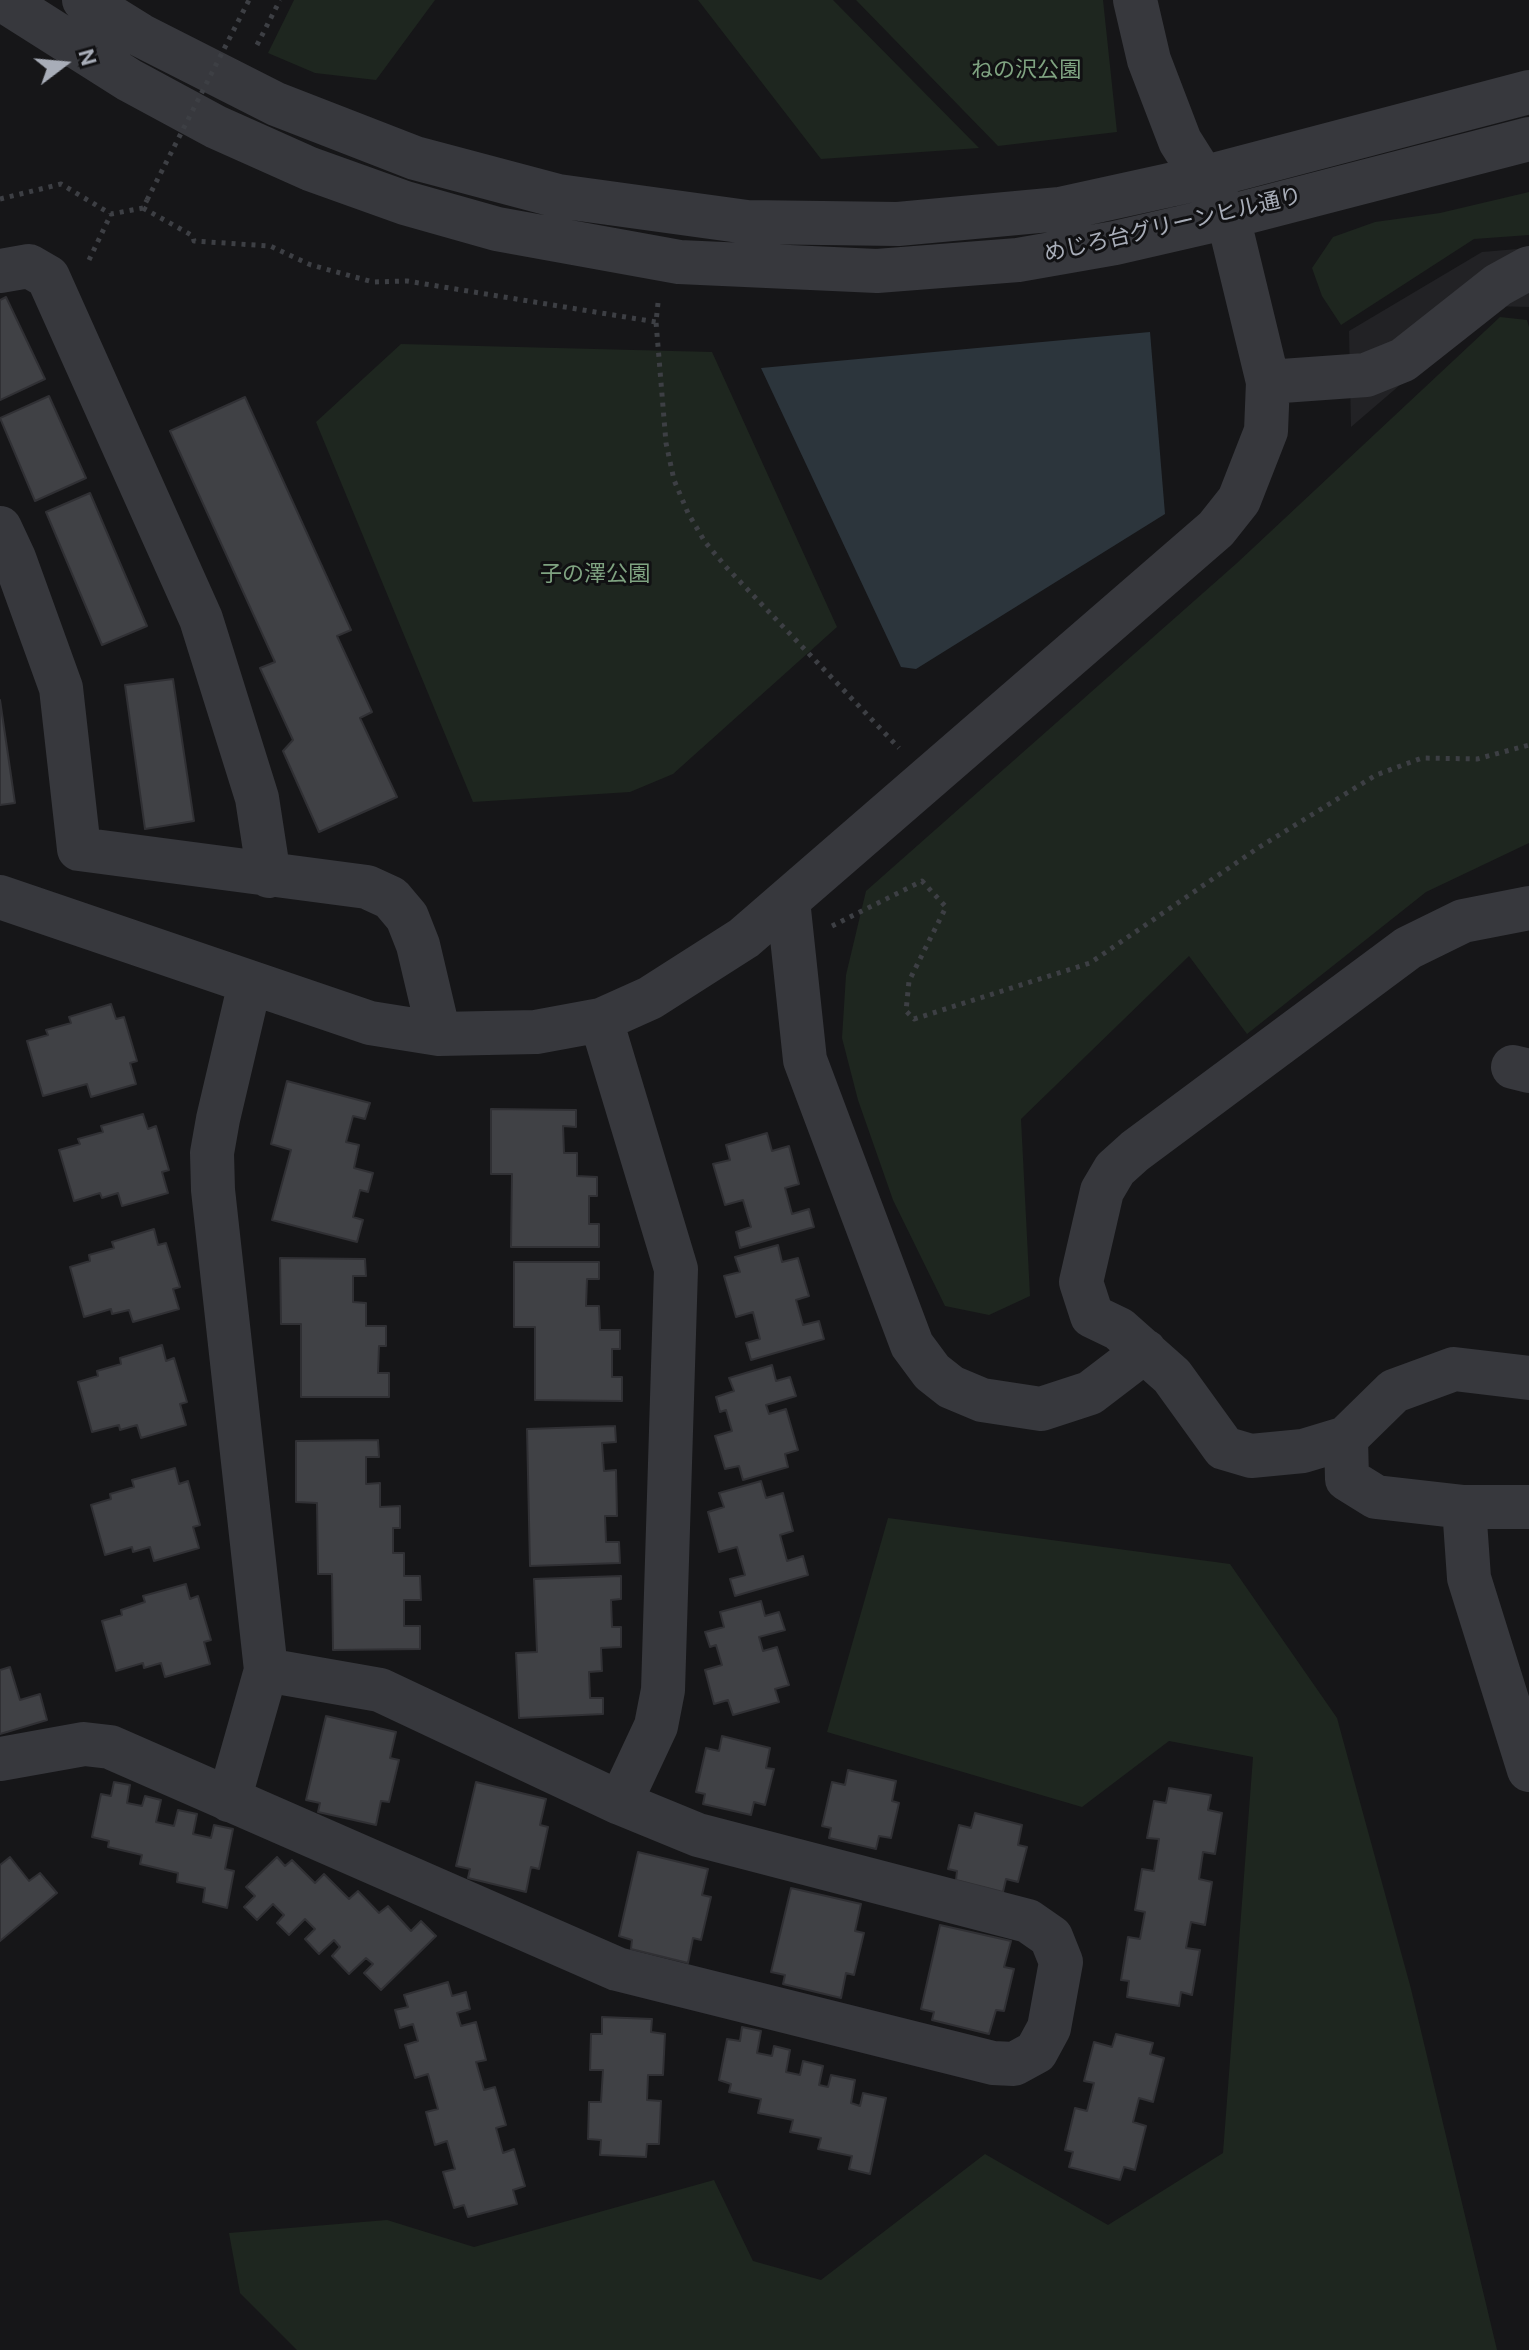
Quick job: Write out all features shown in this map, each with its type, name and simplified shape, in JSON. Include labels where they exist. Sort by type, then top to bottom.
[{"type":"street","name":"めじろ台グリーンヒル通り","points":[[3,0],[129,80],[216,127],[310,169],[436,212],[588,248],[679,262],[877,271],[1031,258],[1115,243],[1228,217],[1529,139]]},
{"type":"street","name":"めじろ台グリーンヒル通り","points":[[84,0],[140,35],[235,85],[366,140],[493,181],[639,210],[747,222],[898,224],[1060,209],[1206,177],[1529,92]]},
{"type":"street","points":[[0,897],[370,1023],[439,1034],[536,1032],[601,1020],[650,998],[703,967],[788,900],[1216,529],[1239,500],[1257,457],[1266,431],[1268,382],[1228,217],[1206,177],[1180,141],[1149,60],[1135,0]]},
{"type":"street","points":[[0,271],[29,266],[48,277],[195,604],[257,798],[269,876]]},
{"type":"street","points":[[1268,382],[1366,375],[1403,360],[1498,285],[1529,268]]},
{"type":"street","points":[[0,528],[61,688],[79,849],[367,887],[391,898],[407,917],[418,945],[439,1034]]},
{"type":"street","points":[[788,900],[805,1060],[912,1345],[932,1372],[951,1387],[982,1400],[1041,1409],[1090,1393],[1145,1351]]},
{"type":"street","points":[[1529,908],[1463,921],[1408,948],[1115,1169],[1102,1191],[1081,1282],[1092,1316],[1119,1329],[1172,1376],[1224,1448],[1251,1456],[1303,1451],[1346,1438],[1394,1391],[1454,1369],[1529,1378]]},
{"type":"street","points":[[229,1800],[266,1670],[213,1190],[212,1153],[250,983]]},
{"type":"street","points":[[601,1020],[676,1269],[663,1690],[656,1726],[620,1803]]},
{"type":"street","points":[[1346,1438],[1347,1479],[1376,1497],[1464,1507],[1529,1507]]},
{"type":"street","points":[[1464,1507],[1469,1578],[1529,1770]]},
{"type":"street","points":[[0,1759],[84,1744],[110,1747],[617,1969],[993,2063],[1014,2064],[1036,2052],[1049,2028],[1061,1962],[1051,1937],[1028,1921],[698,1835],[620,1803],[380,1690],[266,1670]]},
{"type":"path","points":[[143,208],[249,0]]},
{"type":"path","points":[[252,56],[280,0]]},
{"type":"path","points":[[0,199],[61,184],[111,214],[143,208],[193,236],[194,241],[270,246],[311,265],[373,282],[407,281],[656,322]]},
{"type":"path","points":[[658,303],[656,322],[666,443],[674,480],[705,542],[763,608],[910,759]]},
{"type":"path","points":[[863,913],[922,881],[946,907],[909,981],[906,1011],[914,1019],[1090,963],[1258,848],[1376,775],[1422,758],[1477,759],[1529,745]]},
{"type":"shaded area","points":[[1529,248],[1529,307],[1492,306],[1351,427],[1349,331],[1482,252]]},
{"type":"shaded area","points":[[1150,332],[1165,514],[916,669],[901,667],[761,368]]},
{"type":"green space","points":[[294,0],[435,0],[376,80],[315,73],[268,53]]},
{"type":"green space","points":[[698,0],[833,0],[979,148],[821,159]]},
{"type":"green space","name":"ねの沢公園","points":[[856,0],[1103,0],[1117,132],[998,146]]},
{"type":"green space","points":[[1529,192],[1529,235],[1474,239],[1341,325],[1322,296],[1312,268],[1333,237],[1375,222],[1440,213]]},
{"type":"green space","points":[[1500,317],[1527,320],[1529,327],[1529,843],[1426,892],[1247,1034],[1189,956],[1021,1119],[1030,1296],[989,1315],[945,1306],[893,1200],[858,1100],[842,1038],[846,975],[866,891],[1237,563]]},
{"type":"green space","name":"子の澤公園","points":[[401,344],[712,352],[837,627],[673,774],[630,792],[473,802],[316,422]]},
{"type":"green space","points":[[888,1518],[1230,1564],[1337,1718],[1411,1989],[1497,2350],[297,2350],[240,2293],[229,2233],[387,2220],[474,2247],[714,2180],[753,2261],[821,2280],[985,2154],[1108,2225],[1223,2153],[1253,1757],[1169,1741],[1082,1807],[827,1732]]},
{"type":"building","points":[[6,297],[45,379],[0,400],[0,300]]},
{"type":"building","points":[[49,396],[86,478],[35,501],[0,418]]},
{"type":"building","points":[[245,397],[351,630],[337,636],[372,712],[360,718],[397,797],[319,832],[283,751],[293,740],[260,668],[275,662],[170,431]]},
{"type":"building","points":[[90,493],[147,626],[102,645],[46,512]]},
{"type":"building","points":[[173,679],[194,821],[145,829],[125,685]]},
{"type":"building","points":[[0,700],[15,803],[0,805]]},
{"type":"building","points":[[111,1004],[116,1019],[124,1017],[137,1061],[130,1063],[136,1084],[91,1097],[87,1084],[43,1096],[27,1041],[48,1035],[46,1030],[71,1023],[69,1017]]},
{"type":"building","points":[[287,1081],[370,1103],[365,1119],[353,1116],[346,1142],[359,1145],[354,1168],[373,1173],[368,1192],[360,1190],[353,1217],[363,1220],[357,1242],[272,1220],[291,1150],[271,1144]]},
{"type":"building","points":[[491,1109],[576,1110],[576,1127],[563,1126],[564,1153],[577,1153],[577,1176],[597,1177],[597,1196],[589,1196],[589,1224],[599,1224],[599,1247],[511,1247],[512,1174],[491,1174]]},
{"type":"building","points":[[143,1114],[148,1129],[156,1126],[169,1170],[162,1172],[168,1193],[122,1206],[118,1193],[102,1198],[100,1193],[74,1201],[59,1150],[80,1144],[78,1139],[103,1132],[101,1126]]},
{"type":"building","points":[[767,1133],[772,1151],[789,1146],[799,1184],[785,1188],[792,1214],[809,1209],[814,1227],[740,1248],[736,1232],[751,1227],[743,1200],[725,1205],[713,1164],[730,1160],[726,1145]]},
{"type":"building","points":[[154,1229],[158,1245],[166,1243],[180,1287],[173,1289],[179,1309],[133,1322],[129,1310],[112,1314],[111,1309],[84,1317],[70,1267],[90,1261],[89,1255],[114,1248],[112,1242]]},
{"type":"building","points":[[778,1245],[782,1262],[798,1258],[809,1296],[796,1300],[803,1325],[819,1321],[824,1339],[751,1360],[746,1343],[760,1339],[753,1312],[736,1317],[724,1276],[740,1272],[735,1257]]},
{"type":"building","points":[[280,1258],[365,1259],[366,1276],[353,1276],[353,1302],[366,1303],[366,1326],[386,1326],[386,1346],[379,1346],[378,1373],[389,1373],[389,1397],[301,1397],[301,1324],[281,1324]]},
{"type":"building","points":[[514,1262],[599,1262],[599,1279],[587,1279],[586,1306],[599,1306],[600,1330],[620,1330],[620,1349],[612,1349],[612,1377],[622,1377],[622,1401],[535,1400],[535,1327],[514,1327]]},
{"type":"building","points":[[162,1345],[166,1361],[174,1358],[187,1402],[180,1404],[186,1425],[141,1438],[137,1425],[120,1430],[119,1425],[92,1432],[78,1382],[98,1376],[97,1371],[121,1364],[120,1358]]},
{"type":"building","points":[[772,1365],[776,1381],[790,1377],[796,1396],[766,1405],[769,1414],[786,1409],[798,1450],[785,1454],[788,1467],[743,1480],[739,1466],[725,1469],[715,1436],[732,1431],[726,1410],[720,1412],[716,1397],[734,1391],[729,1378]]},
{"type":"building","points":[[615,1426],[616,1442],[602,1443],[604,1471],[616,1470],[617,1516],[605,1516],[606,1542],[619,1542],[620,1563],[530,1566],[527,1429]]},
{"type":"building","points":[[378,1440],[379,1457],[366,1457],[366,1484],[380,1483],[380,1507],[400,1506],[400,1528],[393,1528],[393,1553],[404,1553],[404,1576],[420,1576],[421,1600],[404,1600],[404,1626],[420,1626],[420,1649],[333,1650],[332,1574],[318,1574],[317,1503],[296,1502],[296,1441]]},
{"type":"building","points":[[175,1468],[179,1484],[188,1481],[200,1525],[193,1527],[199,1548],[154,1561],[150,1547],[133,1552],[132,1547],[105,1555],[91,1505],[111,1499],[110,1494],[134,1487],[132,1480]]},
{"type":"building","points":[[761,1481],[766,1498],[783,1493],[793,1531],[780,1535],[787,1561],[803,1556],[808,1575],[735,1596],[730,1579],[745,1575],[737,1547],[719,1552],[708,1512],[724,1507],[719,1493]]},
{"type":"building","points":[[621,1576],[621,1599],[611,1600],[612,1627],[621,1627],[621,1647],[601,1648],[602,1671],[589,1672],[590,1698],[603,1698],[603,1714],[519,1718],[516,1653],[537,1652],[534,1579]]},
{"type":"building","points":[[186,1584],[190,1599],[198,1596],[211,1640],[204,1642],[210,1664],[165,1677],[161,1663],[144,1668],[143,1663],[116,1671],[102,1621],[122,1615],[121,1610],[145,1602],[143,1596]]},
{"type":"building","points":[[761,1601],[765,1616],[779,1612],[785,1630],[759,1637],[763,1651],[777,1647],[789,1685],[775,1689],[779,1702],[733,1715],[728,1700],[714,1704],[705,1670],[722,1665],[716,1645],[710,1647],[705,1632],[724,1627],[720,1612]]},
{"type":"building","points":[[10,1667],[20,1700],[40,1694],[47,1720],[0,1734],[0,1670]]},
{"type":"building","points":[[326,1716],[396,1732],[390,1758],[399,1760],[389,1802],[381,1801],[376,1825],[318,1812],[320,1803],[306,1800]]},
{"type":"building","points":[[722,1736],[770,1748],[766,1768],[774,1769],[765,1805],[754,1802],[751,1815],[703,1804],[705,1794],[696,1792],[706,1748],[719,1751]]},
{"type":"building","points":[[848,1770],[896,1781],[892,1801],[899,1803],[891,1838],[879,1836],[876,1849],[829,1838],[831,1828],[822,1826],[832,1782],[845,1785]]},
{"type":"building","points":[[114,1782],[130,1785],[127,1803],[142,1806],[145,1796],[161,1800],[156,1822],[174,1826],[178,1810],[197,1814],[193,1834],[211,1838],[214,1825],[233,1829],[225,1869],[234,1871],[227,1908],[203,1902],[205,1888],[177,1882],[178,1873],[140,1864],[142,1855],[108,1847],[109,1841],[92,1837],[101,1794],[111,1796]]},
{"type":"building","points":[[476,1782],[546,1799],[540,1825],[548,1827],[539,1869],[531,1867],[526,1892],[468,1878],[470,1869],[456,1866]]},
{"type":"building","points":[[1169,1788],[1211,1795],[1208,1810],[1222,1813],[1215,1854],[1203,1852],[1199,1879],[1212,1882],[1205,1925],[1191,1922],[1186,1948],[1200,1950],[1192,1995],[1181,1992],[1179,2006],[1127,1997],[1129,1981],[1121,1980],[1128,1937],[1140,1939],[1145,1912],[1135,1910],[1142,1869],[1154,1871],[1159,1839],[1147,1838],[1154,1801],[1166,1803]]},
{"type":"building","points":[[975,1813],[1022,1825],[1018,1845],[1027,1847],[1018,1882],[1006,1879],[1003,1892],[956,1880],[957,1871],[948,1869],[959,1825],[971,1828]]},
{"type":"building","points":[[638,1852],[708,1869],[702,1895],[711,1897],[701,1940],[693,1938],[688,1963],[631,1949],[632,1940],[619,1936]]},
{"type":"building","points":[[10,1857],[29,1881],[40,1873],[57,1893],[0,1941],[0,1865]]},
{"type":"building","points":[[277,1857],[285,1866],[292,1860],[315,1883],[324,1874],[349,1899],[358,1891],[379,1913],[388,1906],[411,1931],[421,1921],[436,1936],[381,1990],[364,1973],[373,1964],[366,1958],[349,1974],[332,1956],[340,1947],[334,1940],[319,1954],[305,1939],[315,1929],[305,1919],[289,1935],[277,1923],[284,1915],[273,1904],[257,1920],[244,1907],[255,1896],[246,1887]]},
{"type":"building","points":[[791,1888],[861,1904],[855,1931],[864,1933],[854,1975],[846,1973],[841,1998],[783,1984],[785,1975],[771,1972]]},
{"type":"building","points":[[940,1925],[1011,1941],[1004,1967],[1014,1969],[1004,2011],[996,2010],[989,2034],[932,2020],[934,2012],[921,2009]]},
{"type":"building","points":[[448,1982],[452,1996],[466,1992],[470,2009],[457,2013],[461,2026],[476,2022],[486,2060],[476,2062],[484,2090],[495,2087],[506,2125],[496,2128],[503,2153],[514,2149],[525,2186],[513,2190],[517,2204],[468,2217],[464,2205],[454,2208],[443,2172],[455,2169],[447,2141],[435,2145],[426,2112],[438,2109],[428,2074],[415,2078],[405,2045],[418,2041],[413,2024],[400,2028],[395,2010],[408,2007],[404,1995]]},
{"type":"building","points":[[602,2017],[652,2019],[651,2032],[665,2034],[663,2075],[648,2075],[647,2100],[661,2101],[659,2144],[647,2144],[646,2157],[600,2155],[601,2140],[588,2139],[589,2102],[601,2102],[603,2070],[590,2070],[591,2034],[602,2034]]},
{"type":"building","points":[[742,2027],[761,2031],[757,2053],[772,2056],[774,2046],[790,2050],[786,2072],[800,2075],[803,2061],[823,2066],[819,2085],[828,2087],[831,2075],[855,2080],[851,2103],[860,2106],[863,2093],[886,2098],[870,2174],[849,2169],[852,2156],[818,2149],[821,2138],[790,2132],[793,2120],[758,2113],[761,2099],[729,2092],[731,2084],[719,2080],[727,2039],[740,2041]]},
{"type":"building","points":[[1116,2034],[1153,2043],[1150,2054],[1164,2058],[1153,2102],[1139,2098],[1133,2122],[1146,2126],[1135,2170],[1124,2167],[1120,2180],[1069,2167],[1073,2152],[1065,2150],[1075,2108],[1087,2111],[1094,2083],[1084,2081],[1094,2042],[1112,2047]]}]
